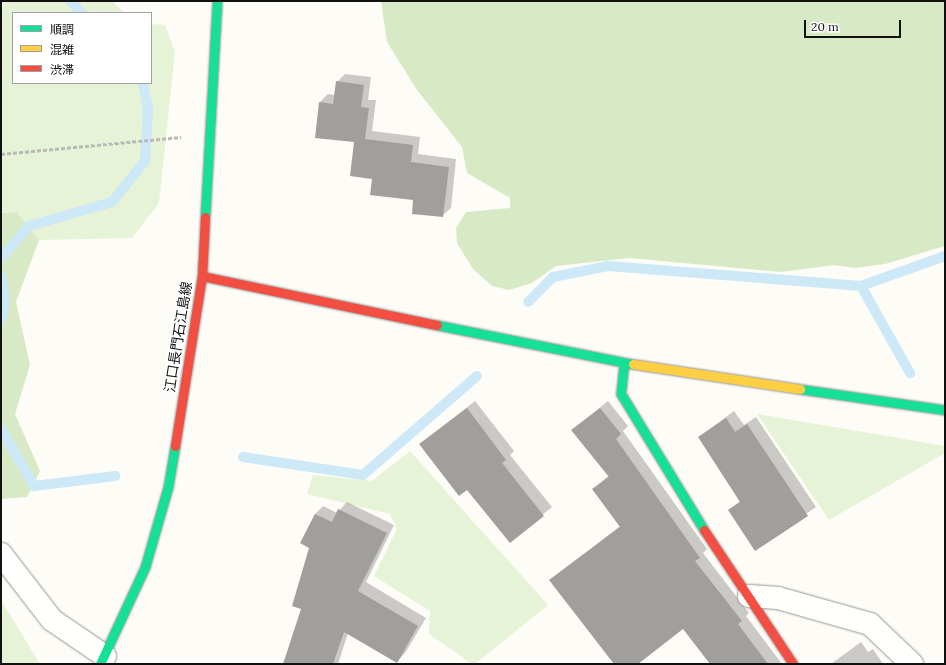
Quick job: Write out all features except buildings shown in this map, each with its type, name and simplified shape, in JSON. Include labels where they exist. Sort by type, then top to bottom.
[{"type":"street","name":"江口長門石江島線","points":[[102,660],[145,567],[168,487],[202,276],[217,1]]},
{"type":"street","points":[[202,276],[624,363],[945,410]]},
{"type":"street","points":[[624,363],[622,394],[680,494],[793,664]]},
{"type":"street","points":[[1,554],[52,620],[102,660]]},
{"type":"street","points":[[749,596],[778,598],[870,624],[912,664]]},
{"type":"path","points":[[1,154],[119,145],[176,138]]},
{"type":"green space","points":[[1,1],[113,1],[123,12],[12,12],[12,84],[152,84],[152,24],[165,25],[175,52],[159,203],[132,238],[39,240],[17,212],[1,213]]},
{"type":"green space","points":[[381,1],[945,1],[945,246],[885,264],[855,268],[834,265],[781,272],[629,258],[556,266],[532,283],[509,290],[492,286],[473,269],[457,243],[456,228],[466,212],[510,208],[510,198],[467,173],[462,147],[417,90],[387,42]]},
{"type":"green space","points":[[17,212],[39,240],[16,302],[30,365],[15,414],[40,471],[27,497],[1,499],[1,213]]},
{"type":"green space","points":[[757,414],[945,446],[945,453],[829,520]]},
{"type":"green space","points":[[410,451],[548,605],[475,664],[472,664],[429,634],[430,611],[374,576],[397,529],[390,514],[307,494],[313,475],[372,481]]},
{"type":"green space","points":[[1,600],[40,664],[1,664]]},
{"type":"waterway","points":[[70,1],[81,12]]},
{"type":"waterway","points":[[1,258],[29,226],[112,202],[145,161],[148,109],[143,84]]},
{"type":"waterway","points":[[861,286],[945,256]]},
{"type":"waterway","points":[[528,302],[553,277],[608,266],[861,286],[910,373]]},
{"type":"waterway","points":[[1,276],[5,303],[1,320]]},
{"type":"waterway","points":[[243,457],[363,475],[477,376]]},
{"type":"waterway","points":[[1,429],[34,486],[115,476]]},
{"type":"traffic: fast","points":[[205,217],[217,1]]},
{"type":"traffic: fast","points":[[437,325],[633,364]]},
{"type":"traffic: fast","points":[[624,363],[621,394],[704,530]]},
{"type":"traffic: fast","points":[[800,389],[945,410]]},
{"type":"traffic: fast","points":[[100,664],[145,567],[168,487],[175,446]]},
{"type":"traffic: slow","points":[[633,364],[800,389]]},
{"type":"traffic: jam","points":[[175,446],[202,276],[205,217]]},
{"type":"traffic: jam","points":[[202,276],[437,325]]},
{"type":"traffic: jam","points":[[704,530],[793,664]]}]
